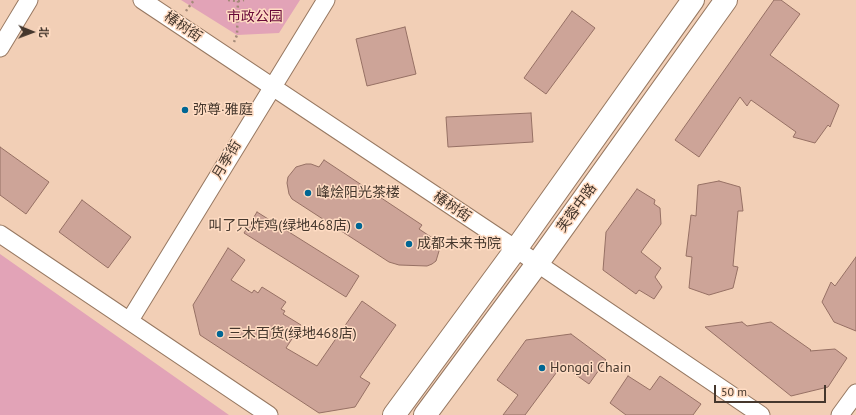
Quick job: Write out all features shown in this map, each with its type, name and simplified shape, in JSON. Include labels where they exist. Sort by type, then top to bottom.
[{"type":"main road","name":"芙蓉中路","points":[[394,415],[516,249],[693,0]]},
{"type":"main road","name":"芙蓉中路","points":[[426,415],[537,264],[726,0]]},
{"type":"street","points":[[0,48],[29,0]]},
{"type":"street","name":"椿树街","points":[[142,0],[762,415]]},
{"type":"street","name":"月季街","points":[[130,320],[326,0]]},
{"type":"street","points":[[0,234],[130,320],[269,415]]},
{"type":"street","points":[[840,415],[856,393]]},
{"type":"path","points":[[228,0],[244,0]]},
{"type":"path","points":[[228,57],[237,35],[238,1]]},
{"type":"green space","name":"市政公园","points":[[181,0],[300,0],[279,33],[237,35]]},
{"type":"green space","points":[[0,254],[229,415],[0,415]]},
{"type":"building","points":[[774,0],[781,0],[800,14],[770,55],[839,105],[830,127],[828,125],[815,143],[793,137],[796,132],[751,100],[747,106],[740,97],[699,157],[675,140]]},
{"type":"building","points":[[572,11],[595,28],[546,94],[524,78]]},
{"type":"building","points":[[405,27],[416,74],[367,86],[356,39]]},
{"type":"building","points":[[531,113],[533,142],[448,147],[446,117]]},
{"type":"building","points":[[0,147],[49,182],[26,214],[0,195]]},
{"type":"building","points":[[324,160],[422,225],[419,229],[434,239],[438,244],[439,251],[436,261],[427,266],[399,265],[389,262],[292,199],[289,194],[287,183],[288,177],[296,167],[311,164],[319,167]]},
{"type":"building","points":[[719,181],[740,187],[743,211],[738,211],[733,266],[738,267],[733,288],[709,295],[689,288],[692,257],[686,256],[691,215],[696,216],[698,185]]},
{"type":"building","points":[[637,189],[655,200],[654,204],[660,208],[661,224],[641,252],[661,268],[655,277],[662,287],[654,299],[639,290],[636,294],[603,270],[606,232]]},
{"type":"building","points":[[82,200],[131,237],[108,268],[59,232]]},
{"type":"building","points":[[257,212],[359,276],[346,297],[244,233]]},
{"type":"building","points":[[228,248],[245,260],[231,280],[252,293],[254,290],[258,293],[262,287],[286,302],[281,309],[285,311],[283,314],[301,325],[286,348],[317,366],[362,301],[396,325],[360,377],[370,383],[355,407],[319,413],[200,335],[193,305]]},
{"type":"building","points":[[856,257],[856,331],[834,322],[822,302],[831,282],[835,286]]},
{"type":"building","points":[[742,322],[747,326],[771,322],[811,350],[810,351],[835,349],[847,358],[828,387],[791,396],[705,327]]},
{"type":"building","points":[[571,334],[606,360],[589,384],[562,365],[525,415],[503,415],[518,395],[497,380],[526,340]]},
{"type":"building","points":[[628,376],[650,390],[660,376],[701,404],[693,415],[626,415],[610,403]]},
{"type":"place","name":"弥尊·雅庭","points":[[185,110]]},
{"type":"place","name":"峰烩阳光茶楼","points":[[308,193]]},
{"type":"place","name":"叫了只炸鸡(绿地468店)","points":[[359,226]]},
{"type":"place","name":"成都未来书院","points":[[409,244]]},
{"type":"place","name":"三木百货(绿地468店)","points":[[220,334]]},
{"type":"place","name":"Hongqi Chain","points":[[542,368]]}]
